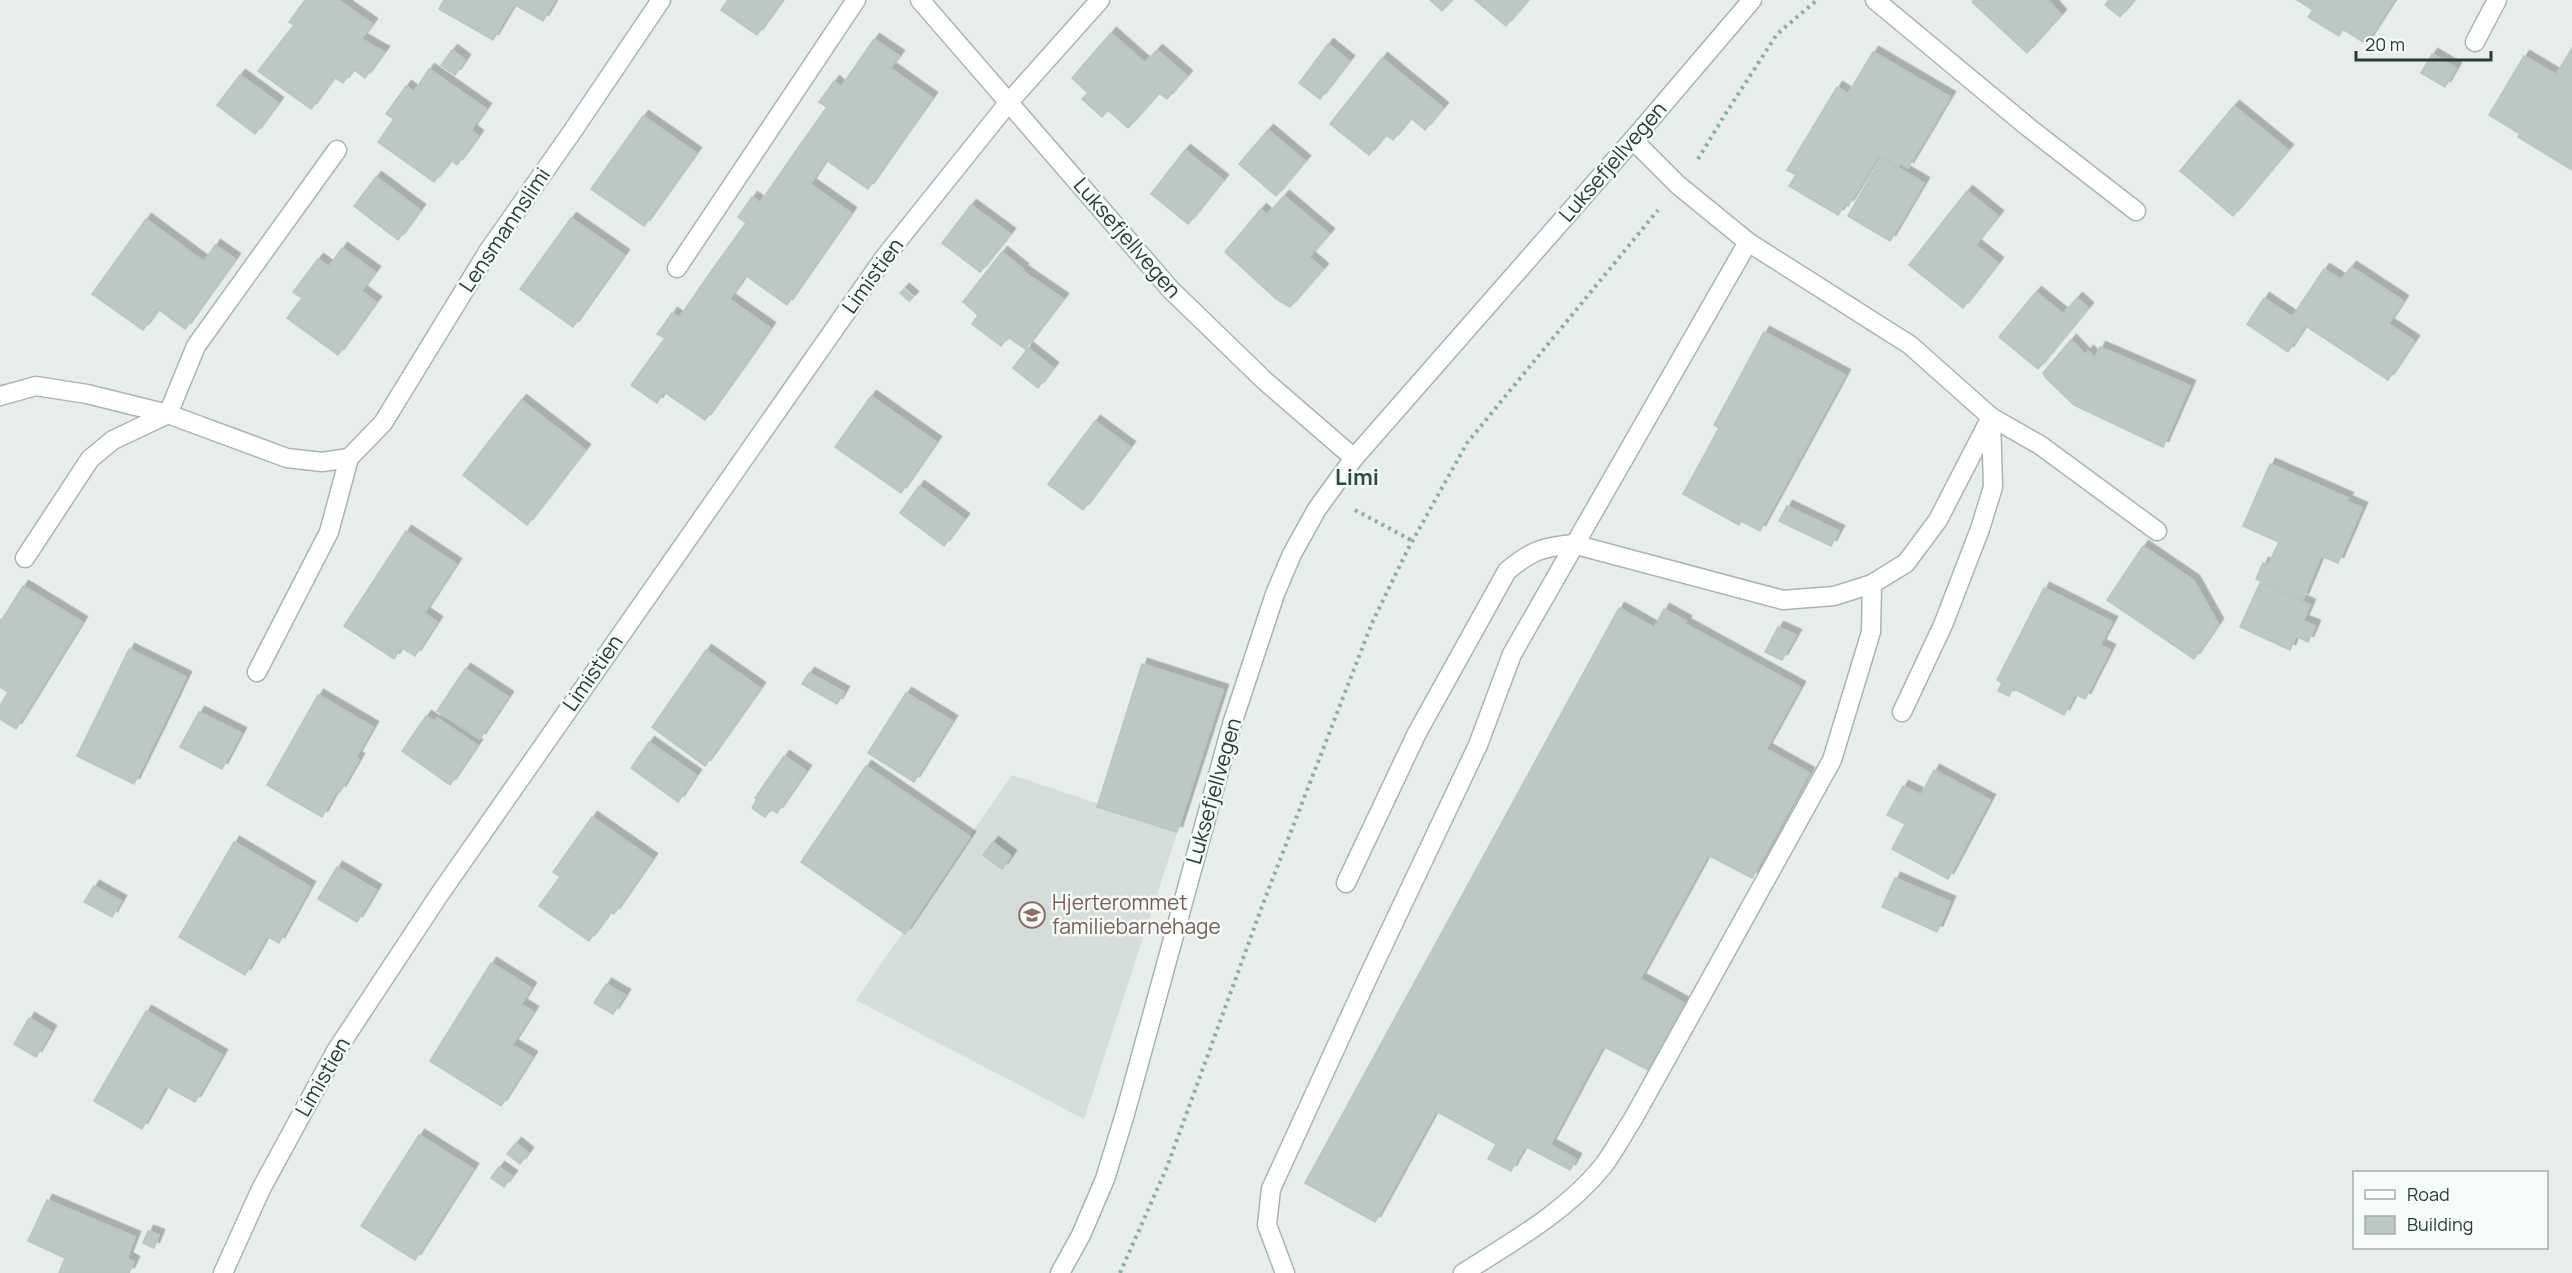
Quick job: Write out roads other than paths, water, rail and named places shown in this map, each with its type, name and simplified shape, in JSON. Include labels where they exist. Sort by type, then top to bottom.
[{"type":"street","name":"Lensmannslimi","points":[[257,672],[329,532],[349,458],[383,423],[489,250],[573,132],[661,0]]},
{"type":"street","points":[[677,268],[856,0]]},
{"type":"street","name":"Luksefjellvegen","points":[[920,0],[1171,290],[1265,381],[1354,458]]},
{"type":"street","name":"Limistien","points":[[223,1273],[261,1189],[336,1050],[439,895],[884,258],[1009,102],[1100,0]]},
{"type":"street","name":"Luksefjellvegen","points":[[1060,1273],[1081,1235],[1105,1179],[1232,724],[1275,594],[1292,554],[1330,491],[1354,458],[1633,140],[1752,0]]},
{"type":"street","points":[[1875,0],[2036,134],[2136,211]]},
{"type":"street","points":[[2475,42],[2497,0]]},
{"type":"street","points":[[1633,140],[1678,185],[1748,242],[1910,345],[1991,417],[2040,445],[2157,531]]},
{"type":"street","points":[[25,558],[90,459],[113,440],[168,414],[196,346],[337,150]]},
{"type":"street","points":[[1285,1273],[1267,1225],[1271,1189],[1478,745],[1512,654],[1748,242]]},
{"type":"street","points":[[0,396],[36,386],[87,394],[168,414],[287,458],[322,462],[349,458]]},
{"type":"street","points":[[1346,883],[1417,733],[1507,571],[1528,553],[1547,546],[1574,544],[1783,600],[1834,596],[1872,584],[1906,563],[1938,520],[1991,417]]},
{"type":"street","points":[[1902,712],[1943,625],[1980,529],[1993,487],[1991,417]]},
{"type":"street","points":[[1463,1273],[1540,1224],[1574,1196],[1603,1166],[1633,1119],[1832,760],[1871,632],[1872,584]]},
{"type":"place","name":"Hjerterommet familiebarnehage","points":[[1032,915]]},
{"type":"district","name":"Limi","points":[[1357,477]]}]
